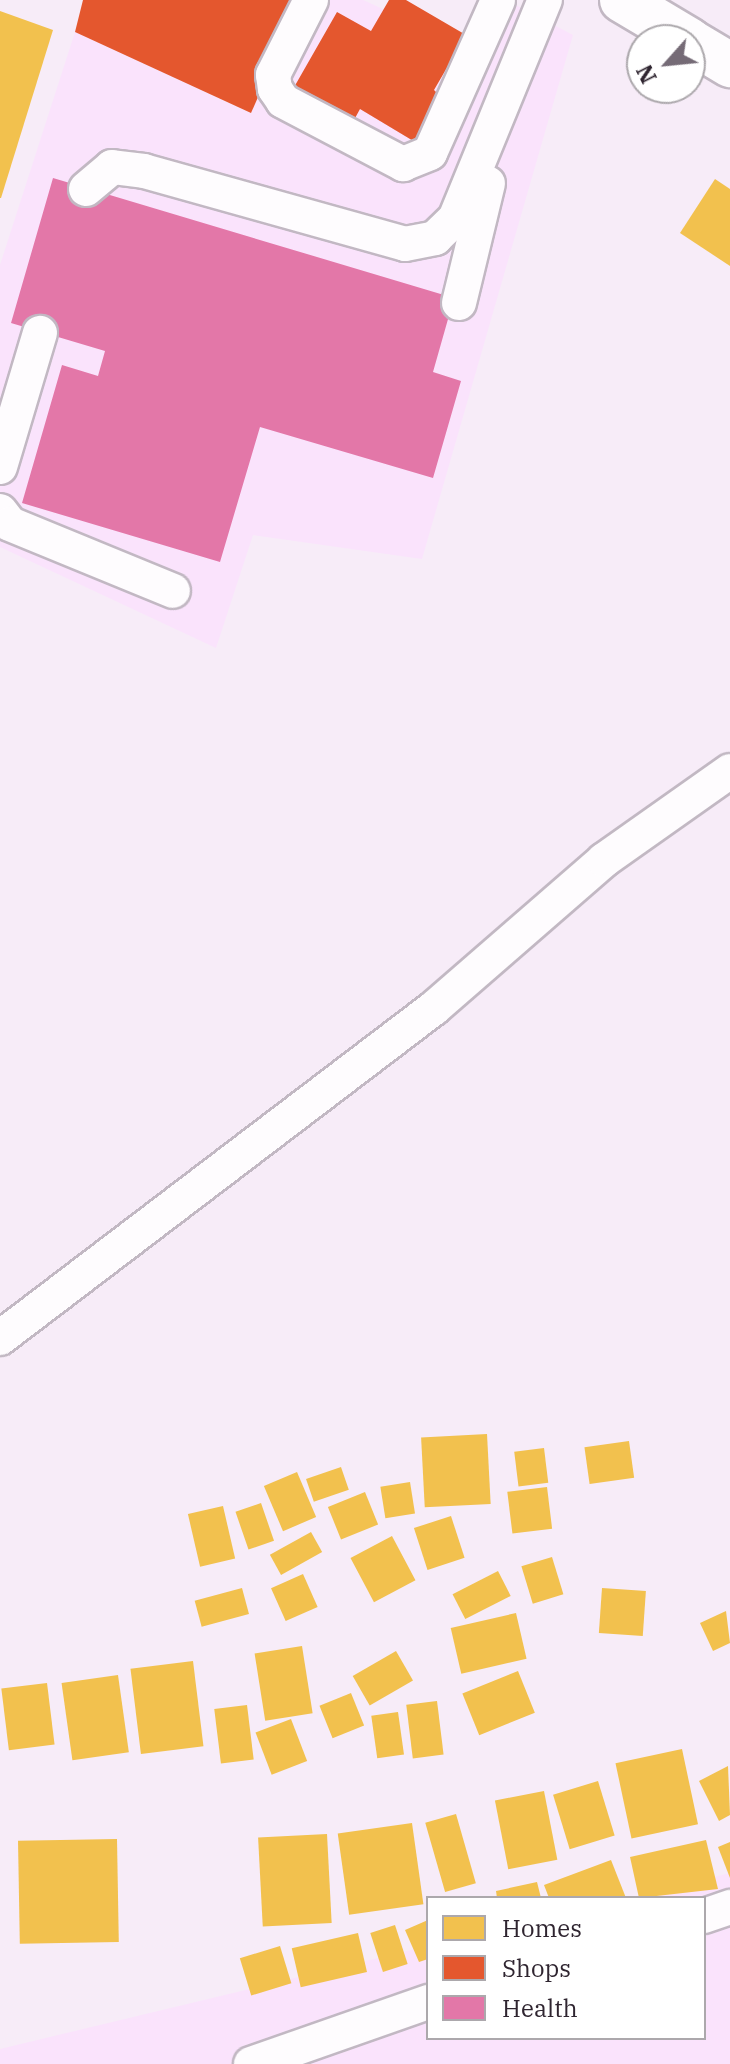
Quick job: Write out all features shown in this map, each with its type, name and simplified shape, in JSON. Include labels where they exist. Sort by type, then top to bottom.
[{"type":"main road","points":[[622,0],[662,24]]},
{"type":"main road","points":[[706,50],[730,65]]},
{"type":"lane","points":[[311,0],[273,75],[275,89],[283,101],[403,164],[430,153],[498,0]]},
{"type":"lane","points":[[86,189],[112,167],[144,171],[405,244],[435,238],[455,219],[545,0]]},
{"type":"lane","points":[[459,303],[514,74]]},
{"type":"lane","points":[[0,467],[40,333]]},
{"type":"lane","points":[[0,511],[10,524],[173,591]]},
{"type":"lane","points":[[0,1338],[434,1008],[604,860],[730,771]]},
{"type":"lane","points":[[706,1915],[730,1907]]},
{"type":"lane","points":[[251,2064],[426,2003]]},
{"type":"shaded area","points":[[301,0],[363,0],[483,54],[506,0],[573,35],[422,559],[253,535],[216,648],[0,547],[0,265],[75,32],[250,113]]},
{"type":"shaded area","points":[[730,1873],[730,2064],[0,2064],[0,2049],[426,1946],[426,2040],[706,2040],[706,1896],[636,1896]]},
{"type":"building: Homes","points":[[0,11],[53,30],[1,198],[0,198]]},
{"type":"building: Homes","points":[[715,179],[730,189],[730,266],[680,233]]},
{"type":"building: Homes","points":[[487,1434],[491,1504],[425,1507],[421,1437]]},
{"type":"building: Homes","points":[[629,1441],[634,1478],[590,1484],[584,1447]]},
{"type":"building: Homes","points":[[544,1448],[548,1483],[518,1486],[514,1452]]},
{"type":"building: Homes","points":[[341,1467],[349,1490],[314,1502],[306,1479]]},
{"type":"building: Homes","points":[[297,1472],[316,1517],[283,1531],[264,1486]]},
{"type":"building: Homes","points":[[410,1482],[415,1514],[385,1518],[380,1487]]},
{"type":"building: Homes","points":[[547,1487],[552,1529],[512,1534],[507,1492]]},
{"type":"building: Homes","points":[[365,1492],[378,1524],[341,1539],[328,1507]]},
{"type":"building: Homes","points":[[261,1503],[274,1541],[248,1550],[235,1512]]},
{"type":"building: Homes","points":[[223,1506],[235,1559],[200,1567],[188,1514]]},
{"type":"building: Homes","points":[[451,1516],[465,1558],[428,1570],[414,1528]]},
{"type":"building: Homes","points":[[311,1532],[322,1552],[281,1575],[270,1555]]},
{"type":"building: Homes","points":[[392,1536],[415,1580],[374,1602],[351,1558]]},
{"type":"building: Homes","points":[[552,1557],[563,1594],[533,1604],[521,1566]]},
{"type":"building: Homes","points":[[498,1571],[511,1596],[465,1619],[453,1594]]},
{"type":"building: Homes","points":[[303,1574],[318,1607],[286,1621],[271,1588]]},
{"type":"building: Homes","points":[[242,1588],[249,1614],[202,1627],[195,1601]]},
{"type":"building: Homes","points":[[602,1588],[646,1591],[643,1636],[599,1633]]},
{"type":"building: Homes","points":[[726,1611],[730,1643],[713,1651],[700,1623]]},
{"type":"building: Homes","points":[[516,1613],[527,1659],[461,1674],[451,1628]]},
{"type":"building: Homes","points":[[302,1646],[313,1713],[265,1721],[255,1654]]},
{"type":"building: Homes","points":[[396,1651],[413,1680],[370,1705],[353,1676]]},
{"type":"building: Homes","points":[[193,1661],[203,1746],[141,1754],[130,1669]]},
{"type":"building: Homes","points":[[518,1671],[535,1713],[479,1735],[462,1693]]},
{"type":"building: Homes","points":[[118,1675],[129,1752],[72,1760],[62,1683]]},
{"type":"building: Homes","points":[[47,1683],[55,1745],[9,1750],[1,1689]]},
{"type":"building: Homes","points":[[351,1693],[364,1725],[333,1738],[319,1706]]},
{"type":"building: Homes","points":[[437,1701],[444,1755],[413,1758],[406,1705]]},
{"type":"building: Homes","points":[[247,1705],[254,1760],[221,1764],[214,1709]]},
{"type":"building: Homes","points":[[398,1712],[404,1755],[377,1758],[371,1716]]},
{"type":"building: Homes","points":[[291,1719],[307,1761],[272,1775],[256,1733]]},
{"type":"building: Homes","points":[[682,1749],[698,1824],[631,1838],[615,1763]]},
{"type":"building: Homes","points":[[728,1766],[730,1815],[719,1821],[699,1781]]},
{"type":"building: Homes","points":[[598,1781],[615,1836],[570,1849],[553,1795]]},
{"type":"building: Homes","points":[[544,1791],[557,1860],[508,1869],[495,1801]]},
{"type":"building: Homes","points":[[456,1814],[476,1883],[445,1892],[425,1823]]},
{"type":"building: Homes","points":[[412,1823],[423,1904],[349,1915],[338,1833]]},
{"type":"building: Homes","points":[[327,1834],[332,1923],[263,1926],[258,1838]]},
{"type":"building: Homes","points":[[117,1839],[119,1942],[20,1944],[18,1841]]},
{"type":"building: Homes","points":[[706,1840],[718,1889],[639,1896],[630,1857]]},
{"type":"building: Homes","points":[[730,1842],[730,1878],[718,1847]]},
{"type":"building: Homes","points":[[611,1860],[625,1896],[548,1896],[544,1885]]},
{"type":"building: Homes","points":[[537,1882],[540,1896],[497,1896],[496,1891]]},
{"type":"building: Homes","points":[[426,1921],[426,1960],[419,1962],[405,1930]]},
{"type":"building: Homes","points":[[395,1925],[408,1964],[383,1972],[370,1933]]},
{"type":"building: Homes","points":[[358,1933],[367,1972],[301,1987],[292,1948]]},
{"type":"building: Homes","points":[[280,1946],[291,1983],[251,1996],[240,1958]]},
{"type":"building: Shops","points":[[83,0],[301,0],[251,113],[75,32]]},
{"type":"building: Shops","points":[[389,0],[406,0],[466,35],[434,90],[450,106],[425,148],[360,109],[348,131],[289,96],[337,12],[371,31]]},
{"type":"building: Health","points":[[53,178],[454,298],[433,372],[461,381],[433,478],[260,427],[220,562],[22,503],[62,365],[98,376],[105,351],[11,323]]}]
